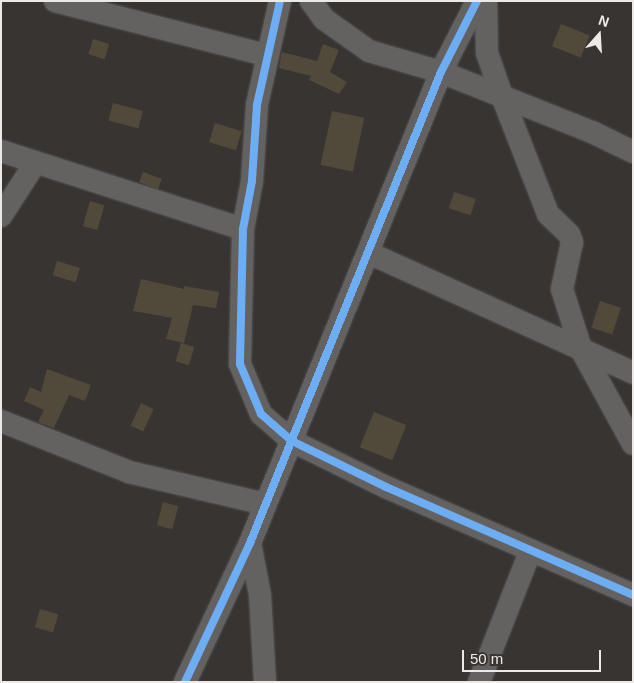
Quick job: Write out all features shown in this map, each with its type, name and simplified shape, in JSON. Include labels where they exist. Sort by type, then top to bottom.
[{"type":"street","points":[[55,1],[266,55]]},
{"type":"street","points":[[280,1],[266,55],[243,230],[240,364],[261,414],[292,441],[530,552],[633,595]]},
{"type":"street","points":[[311,1],[324,19],[369,51],[441,72],[633,152]]},
{"type":"street","points":[[185,682],[250,543],[441,72],[477,1]]},
{"type":"street","points":[[486,1],[487,53],[502,96],[548,214],[569,234],[572,242],[562,289],[581,349],[633,444]]},
{"type":"street","points":[[1,151],[243,230]]},
{"type":"street","points":[[1,216],[36,162]]},
{"type":"street","points":[[369,253],[633,373]]},
{"type":"street","points":[[1,421],[129,472],[265,504]]},
{"type":"street","points":[[250,543],[260,595],[265,682]]},
{"type":"street","points":[[478,682],[530,552]]},
{"type":"building","points":[[561,24],[590,36],[581,58],[552,46]]},
{"type":"building","points":[[93,39],[109,44],[105,59],[88,54]]},
{"type":"building","points":[[323,44],[339,50],[330,72],[347,82],[339,94],[309,80],[311,76],[279,68],[282,52],[317,61]]},
{"type":"building","points":[[113,103],[143,111],[138,128],[108,120]]},
{"type":"building","points":[[332,111],[364,118],[353,172],[321,165]]},
{"type":"building","points":[[215,123],[242,131],[236,150],[209,142]]},
{"type":"building","points":[[143,172],[162,179],[158,189],[139,182]]},
{"type":"building","points":[[454,192],[476,199],[471,215],[449,208]]},
{"type":"building","points":[[90,201],[104,205],[97,230],[83,226]]},
{"type":"building","points":[[57,261],[80,268],[76,282],[53,275]]},
{"type":"building","points":[[141,279],[184,289],[184,286],[219,292],[216,308],[193,305],[184,343],[166,339],[172,318],[133,311]]},
{"type":"building","points":[[600,301],[621,308],[612,334],[591,328]]},
{"type":"building","points":[[181,343],[194,347],[189,365],[175,361]]},
{"type":"building","points":[[47,369],[91,385],[85,401],[69,395],[54,428],[38,422],[44,410],[24,401],[30,387],[41,392]]},
{"type":"building","points":[[141,403],[154,409],[143,432],[130,426]]},
{"type":"building","points":[[374,412],[406,425],[392,460],[360,447]]},
{"type":"building","points":[[163,502],[178,506],[172,529],[157,525]]},
{"type":"building","points":[[40,609],[58,614],[53,633],[35,627]]},
{"type":"cycle path","points":[[280,1],[257,105],[252,181],[243,229],[240,364],[261,414],[292,441],[386,487],[633,595]]},
{"type":"cycle path","points":[[185,682],[250,543],[441,72],[477,1]]}]
